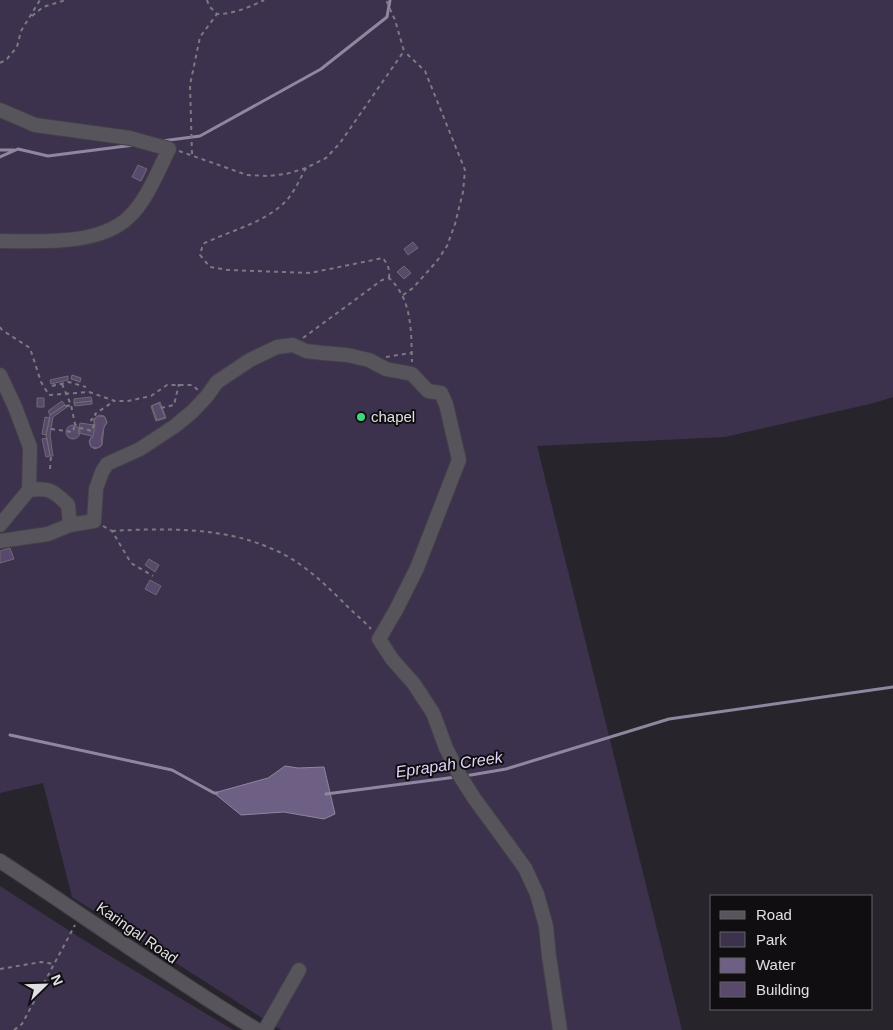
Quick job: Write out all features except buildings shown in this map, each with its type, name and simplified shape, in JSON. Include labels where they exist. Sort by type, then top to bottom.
[{"type":"street","points":[[0,110],[35,125],[130,138],[169,149],[143,200],[128,218],[111,229],[88,237],[55,241],[0,241]]},
{"type":"street","points":[[0,541],[48,534],[70,525],[94,520],[96,489],[102,472],[108,464],[140,449],[175,426],[194,411],[217,382],[243,365],[278,347],[293,345],[323,354],[347,355],[369,360],[386,369],[412,374],[428,391],[441,393],[446,404],[459,460],[417,568],[379,639],[392,659],[414,684],[433,713],[446,748],[460,776],[525,868],[537,894],[546,926],[560,1030]]},
{"type":"street","points":[[0,376],[15,407],[30,447],[29,490],[0,525]]},
{"type":"street","points":[[29,490],[41,488],[54,492],[68,505],[70,525]]},
{"type":"street","name":"Karingal Road","points":[[0,861],[194,992],[257,1030]]},
{"type":"street","points":[[265,1030],[298,970]]},
{"type":"path","points":[[0,62],[7,59],[17,47],[21,30],[40,0]]},
{"type":"path","points":[[30,18],[43,7],[66,0]]},
{"type":"path","points":[[207,0],[209,6],[217,14],[224,15],[236,10],[252,7],[264,0]]},
{"type":"path","points":[[386,0],[404,51],[425,70],[465,170],[463,192],[447,246],[437,261],[413,288],[403,295]]},
{"type":"path","points":[[192,154],[190,85],[200,38],[217,14]]},
{"type":"path","points":[[169,149],[192,154],[247,174],[268,176],[286,174],[306,168],[326,158],[340,143],[404,51]]},
{"type":"path","points":[[306,168],[285,203],[272,213],[203,244],[200,255],[210,267],[228,270],[310,273],[382,258],[388,264],[390,272],[388,278]]},
{"type":"path","points":[[388,278],[403,295],[409,316],[412,374]]},
{"type":"path","points":[[293,345],[326,319],[382,280],[388,278]]},
{"type":"path","points":[[0,327],[30,348],[41,382],[49,395],[89,392],[115,401],[128,401],[151,396],[168,385],[178,384],[192,385],[207,396]]},
{"type":"path","points":[[369,360],[411,353]]},
{"type":"path","points":[[52,386],[69,382],[86,387]]},
{"type":"path","points":[[50,429],[73,432],[75,424],[71,405],[62,384]]},
{"type":"path","points":[[161,408],[174,405],[178,384]]},
{"type":"path","points":[[75,424],[80,428],[92,431],[94,424],[91,420],[96,416],[95,414],[115,401]]},
{"type":"path","points":[[66,406],[74,405]]},
{"type":"path","points":[[50,469],[51,456]]},
{"type":"path","points":[[153,576],[131,563],[112,531],[133,530],[220,534],[244,538],[271,548],[288,557],[318,579],[367,625],[379,639]]},
{"type":"path","points":[[14,1030],[22,1024],[81,914]]},
{"type":"path","points":[[0,969],[41,962],[54,964]]},
{"type":"path","points":[[22,1024],[22,1030]]},
{"type":"green space","points":[[0,0],[893,0],[893,397],[725,437],[537,446],[682,1030],[281,1030],[72,897],[43,783],[0,793]]},
{"type":"green space","points":[[0,886],[82,939],[233,1030],[0,1030]]},
{"type":"water","points":[[285,766],[298,768],[324,767],[335,814],[324,819],[284,812],[241,815],[214,793],[268,778]]},
{"type":"waterway","points":[[162,141],[200,136],[321,69],[387,17],[390,0]]},
{"type":"waterway","points":[[0,157],[18,149],[48,156],[134,145]]},
{"type":"waterway","points":[[0,150],[14,150]]},
{"type":"waterway","name":"Eprapah Creek","points":[[465,776],[506,769],[669,719],[893,687]]},
{"type":"waterway","name":"Eprapah Creek","points":[[10,735],[172,770],[217,793]]},
{"type":"waterway","name":"Eprapah Creek","points":[[326,794],[456,777]]},
{"type":"place","name":"chapel","points":[[361,417]]}]
